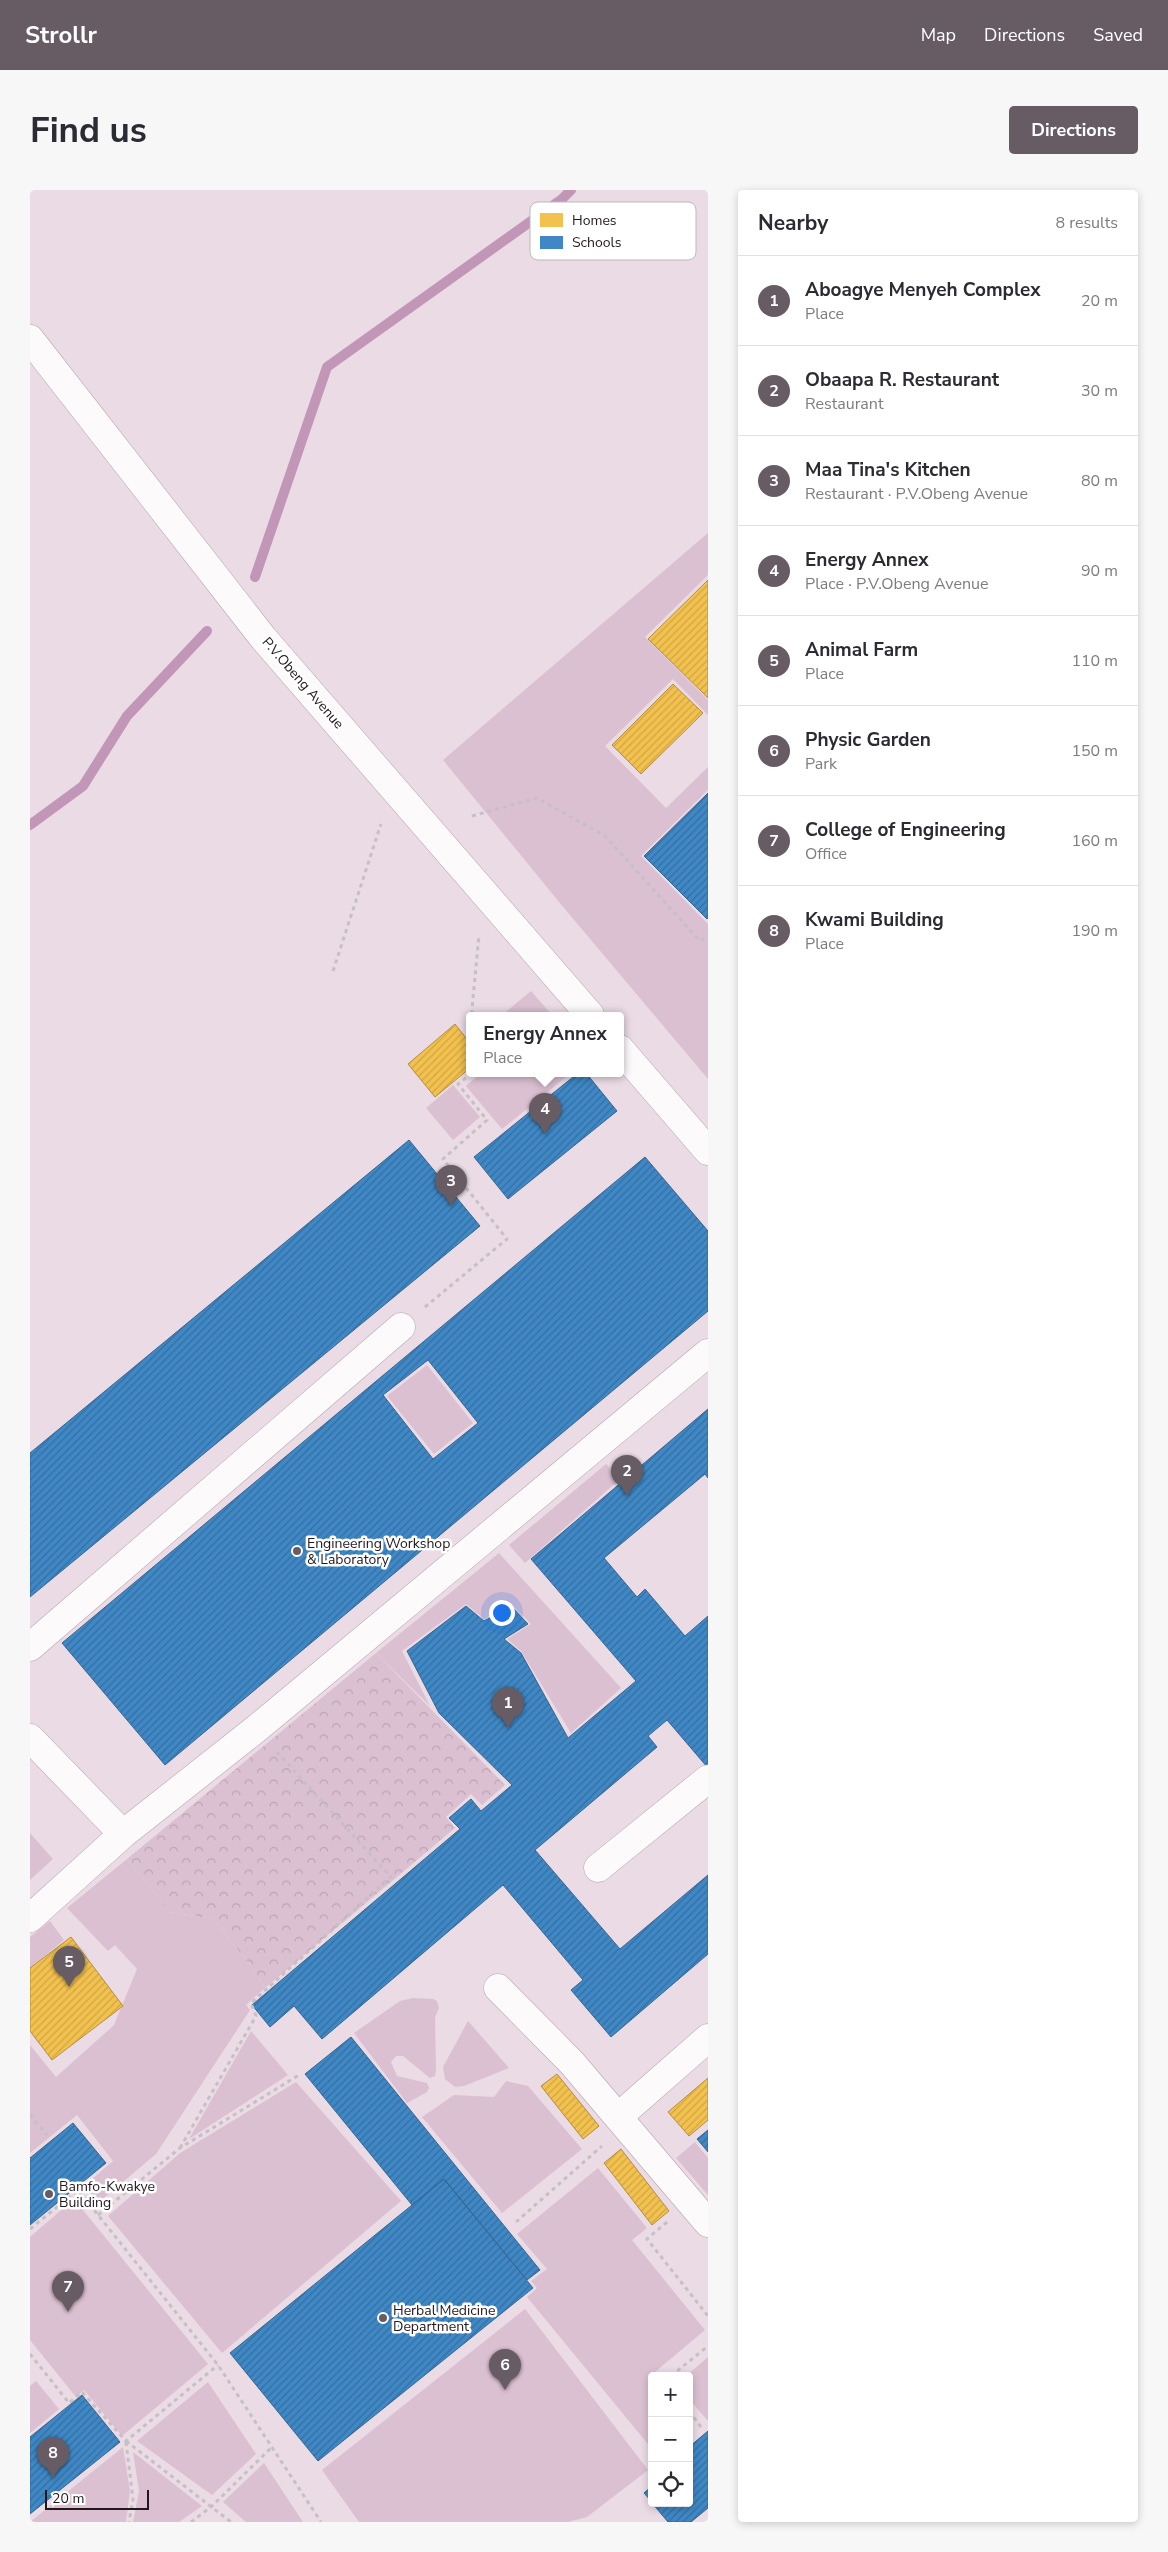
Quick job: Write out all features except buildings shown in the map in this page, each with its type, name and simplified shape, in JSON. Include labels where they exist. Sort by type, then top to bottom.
[{"type":"street","name":"P.V.Obeng Avenue","points":[[30,339],[264,638],[587,1012]]},
{"type":"street","points":[[624,1054],[708,1151]]},
{"type":"street","points":[[30,1647],[401,1327]]},
{"type":"street","points":[[30,1918],[123,1834],[256,1729],[708,1352]]},
{"type":"street","points":[[30,1738],[123,1834]]},
{"type":"street","points":[[598,1868],[708,1779]]},
{"type":"street","points":[[498,1988],[572,2063],[700,2212]]},
{"type":"street","points":[[622,2121],[708,2038]]},
{"type":"path","points":[[333,971],[393,787]]},
{"type":"path","points":[[472,816],[537,798],[605,836],[700,941],[708,936]]},
{"type":"path","points":[[471,1012],[476,954],[486,895]]},
{"type":"path","points":[[401,1327],[507,1239],[443,1158],[487,1120],[458,1084],[467,1077]]},
{"type":"path","points":[[180,2148],[256,2016],[251,2003],[391,1877],[256,1729]]},
{"type":"path","points":[[98,2215],[180,2148],[299,2076]]},
{"type":"path","points":[[30,2115],[47,2135]]},
{"type":"path","points":[[516,2222],[622,2121]]},
{"type":"path","points":[[30,2229],[78,2190],[218,2365],[321,2522]]},
{"type":"path","points":[[700,2212],[647,2239],[708,2316]]},
{"type":"path","points":[[676,2372],[708,2346]]},
{"type":"path","points":[[30,2354],[69,2403],[82,2392],[126,2441],[231,2522]]},
{"type":"path","points":[[126,2441],[218,2365]]},
{"type":"path","points":[[693,2416],[701,2427]]},
{"type":"path","points":[[126,2441],[133,2499],[129,2522]]},
{"type":"path","points":[[191,2522],[211,2507],[272,2446]]},
{"type":"green space","points":[[708,533],[708,575],[645,637],[708,700],[708,715],[673,679],[605,746],[666,808],[708,767],[708,790],[641,856],[708,924],[708,1079],[559,902],[443,760]]},
{"type":"green space","points":[[531,991],[549,1012],[506,1012]]},
{"type":"green space","points":[[476,1077],[566,1077],[502,1129],[466,1086]]},
{"type":"green space","points":[[453,1085],[480,1117],[453,1140],[426,1108]]},
{"type":"green space","points":[[427,1365],[473,1423],[434,1454],[387,1396]]},
{"type":"green space","points":[[606,1464],[620,1479],[525,1563],[509,1545]]},
{"type":"green space","points":[[499,1553],[621,1688],[571,1733],[521,1651],[507,1639],[531,1624],[510,1603],[484,1619],[466,1604],[402,1651],[430,1706],[376,1653]]},
{"type":"green space","points":[[376,1653],[505,1785],[482,1805],[471,1794],[446,1817],[455,1828],[265,1988],[251,1966],[213,1919],[170,1912],[127,1859]]},
{"type":"green space","points":[[30,1833],[53,1859],[30,1880]]},
{"type":"green space","points":[[127,1859],[170,1912],[213,1919],[251,1966],[265,1988],[246,2005],[250,2010],[156,2154],[98,2203],[84,2186],[113,2161],[77,2115],[30,2153],[30,2045],[56,2077],[114,2025],[137,1969],[115,1945],[108,1951],[67,1908]]},
{"type":"green space","points":[[50,1921],[64,1940],[30,1968],[30,1937]]},
{"type":"green space","points":[[413,1998],[437,2001],[439,2008],[435,2017],[436,2070],[435,2076],[430,2078],[403,2056],[396,2056],[391,2062],[397,2076],[427,2083],[429,2088],[427,2092],[407,2103],[354,2033],[400,2001]]},
{"type":"green space","points":[[468,2021],[509,2068],[464,2086],[455,2087],[445,2079],[443,2067]]},
{"type":"green space","points":[[251,2031],[288,2075],[189,2139]]},
{"type":"green space","points":[[506,2081],[528,2086],[582,2149],[502,2213],[422,2117],[454,2095],[494,2097]]},
{"type":"green space","points":[[296,2082],[401,2201],[222,2353],[108,2216],[180,2153]]},
{"type":"green space","points":[[695,2142],[708,2158],[708,2195],[676,2158]]},
{"type":"green space","points":[[598,2168],[647,2228],[632,2240],[705,2330],[655,2372],[648,2372],[648,2444],[527,2297],[537,2288],[531,2281],[547,2269],[517,2234]]},
{"type":"green space","points":[[74,2199],[208,2364],[122,2436],[84,2390],[76,2397],[30,2340],[30,2237]]},
{"type":"green space","points":[[525,2309],[648,2470],[587,2517],[568,2522],[359,2522],[322,2470]]},
{"type":"green space","points":[[708,2357],[708,2421],[693,2404],[693,2372],[691,2372]]},
{"type":"green space","points":[[36,2381],[59,2409],[30,2433],[30,2386]]},
{"type":"green space","points":[[208,2382],[256,2454],[212,2495],[137,2441]]},
{"type":"green space","points":[[123,2447],[130,2491],[126,2522],[30,2522]]},
{"type":"green space","points":[[133,2452],[202,2506],[179,2522],[133,2522],[139,2491]]},
{"type":"green space","points":[[264,2463],[303,2522],[246,2522],[223,2502]]},
{"type":"waterway","points":[[558,202],[571,190]]},
{"type":"waterway","points":[[255,577],[327,367],[530,222]]},
{"type":"waterway","points":[[30,825],[83,786],[127,716],[207,631]]},
{"type":"place","name":"Energy Annex","points":[[545,1134]]},
{"type":"place","name":"Maa Tina's Kitchen","points":[[451,1206]]},
{"type":"place","name":"Obaapa R. Restaurant","points":[[627,1496]]},
{"type":"place","name":"Engineering Workshop & Laboratory","points":[[297,1551]]},
{"type":"place","name":"Aboagye Menyeh Complex","points":[[508,1728]]},
{"type":"place","name":"Animal Farm","points":[[69,1987]]},
{"type":"place","name":"Bamfo-Kwakye Building","points":[[49,2194]]},
{"type":"place","name":"College of Engineering","points":[[68,2312]]},
{"type":"place","name":"Herbal Medicine Department","points":[[383,2318]]},
{"type":"place","name":"Physic Garden","points":[[505,2390]]},
{"type":"place","name":"Kwami Building","points":[[53,2478]]}]
